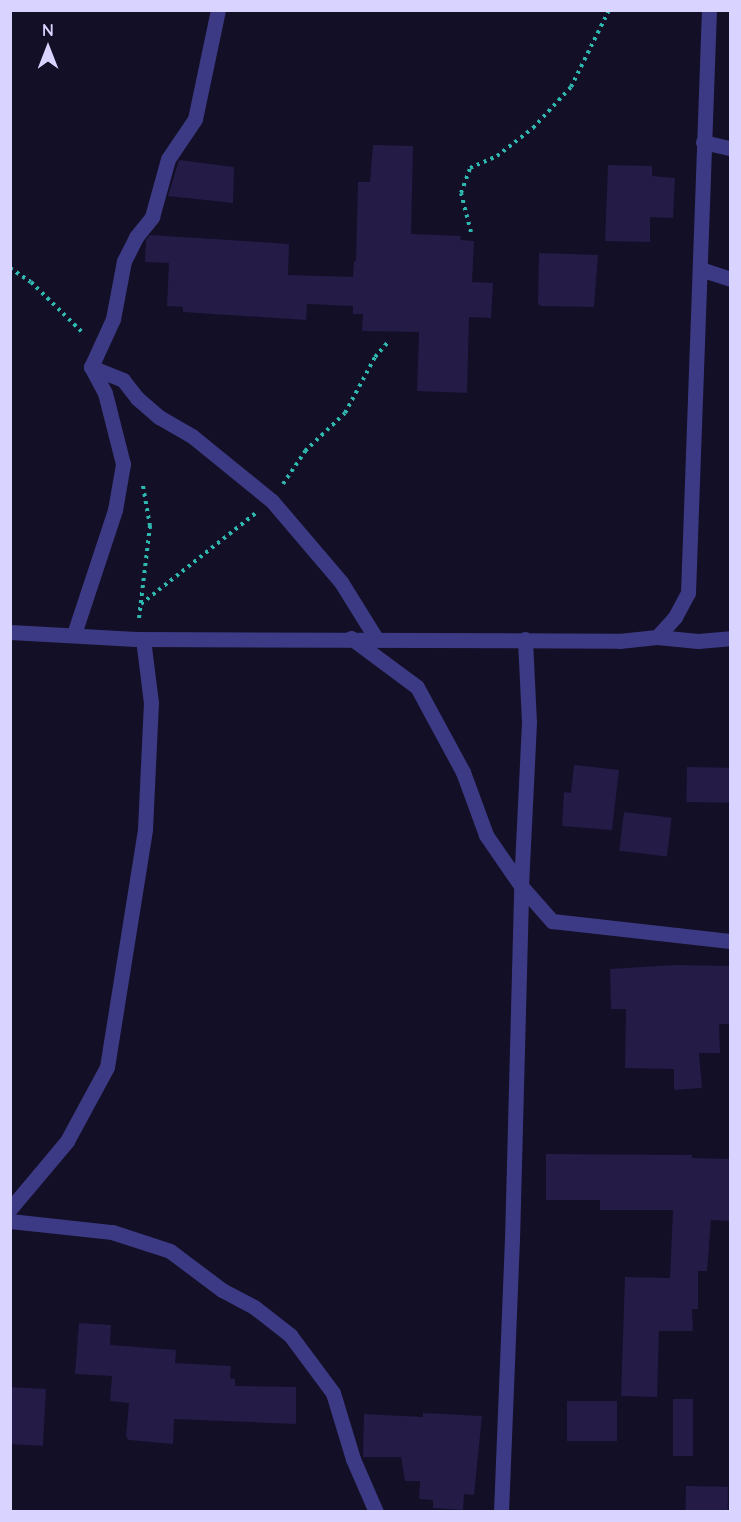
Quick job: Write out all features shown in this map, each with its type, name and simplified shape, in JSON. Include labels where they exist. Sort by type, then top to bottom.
[{"type":"street","points":[[91,367],[113,319],[124,261],[136,237],[152,217],[168,159],[195,119],[218,10]]},
{"type":"street","points":[[657,637],[675,617],[688,593],[709,10]]},
{"type":"street","points":[[703,142],[730,148]]},
{"type":"street","points":[[700,269],[730,279]]},
{"type":"street","points":[[74,634],[116,510],[123,464],[105,393],[91,367]]},
{"type":"street","points":[[91,367],[123,380],[137,398],[159,417],[192,436],[272,501],[341,582],[378,640]]},
{"type":"street","points":[[10,632],[140,639],[351,638],[619,641],[657,637],[698,641],[730,638]]},
{"type":"street","points":[[351,638],[417,687],[463,772],[486,835],[521,886],[552,921],[730,941]]},
{"type":"street","points":[[10,1209],[68,1141],[107,1067],[145,830],[151,703],[140,639]]},
{"type":"street","points":[[501,1512],[512,1240],[521,886],[529,722],[525,639]]},
{"type":"street","points":[[10,1221],[112,1232],[170,1251],[222,1290],[254,1306],[290,1335],[333,1393],[353,1459],[376,1512]]},
{"type":"path","points":[[471,232],[461,193],[470,168],[497,156],[533,128],[571,87],[609,10]]},
{"type":"path","points":[[10,268],[31,282],[82,331],[91,367]]},
{"type":"path","points":[[140,639],[150,526],[141,478]]},
{"type":"building","points":[[373,145],[413,146],[411,234],[461,236],[460,240],[474,241],[472,282],[493,283],[491,318],[469,317],[467,393],[417,391],[419,332],[362,331],[363,314],[353,314],[353,306],[307,304],[306,320],[183,312],[183,307],[167,306],[169,263],[145,262],[146,240],[150,235],[289,244],[288,275],[353,277],[354,261],[356,261],[358,182],[370,182]]},
{"type":"building","points":[[179,160],[234,167],[233,203],[168,196]]},
{"type":"building","points":[[608,165],[652,166],[652,176],[675,178],[673,218],[650,217],[650,242],[605,241]]},
{"type":"building","points":[[539,253],[598,255],[594,307],[541,306],[538,304]]},
{"type":"building","points":[[574,765],[619,770],[612,830],[562,826],[564,792],[571,793]]},
{"type":"building","points":[[687,767],[730,768],[729,803],[686,802]]},
{"type":"building","points":[[624,812],[672,818],[667,857],[619,851]]},
{"type":"building","points":[[677,965],[730,966],[730,1024],[719,1024],[720,1053],[699,1053],[702,1088],[674,1090],[674,1069],[625,1068],[626,1009],[611,1009],[610,969]]},
{"type":"building","points":[[546,1154],[692,1155],[692,1158],[730,1159],[730,1221],[711,1220],[707,1271],[698,1271],[698,1309],[692,1309],[693,1331],[659,1331],[657,1397],[621,1396],[625,1277],[670,1278],[673,1210],[600,1210],[600,1200],[546,1200]]},
{"type":"building","points":[[79,1323],[111,1325],[110,1345],[176,1350],[175,1363],[231,1366],[230,1378],[235,1379],[235,1386],[296,1387],[296,1424],[174,1419],[173,1444],[129,1440],[126,1437],[129,1403],[110,1401],[112,1376],[75,1374]]},
{"type":"building","points":[[10,1387],[46,1389],[43,1446],[10,1444]]},
{"type":"building","points":[[673,1399],[693,1399],[693,1456],[673,1456]]},
{"type":"building","points":[[567,1401],[617,1401],[617,1441],[567,1441]]},
{"type":"building","points":[[423,1413],[482,1416],[474,1495],[464,1494],[463,1510],[433,1508],[433,1500],[419,1499],[420,1481],[405,1481],[401,1457],[363,1457],[364,1414],[423,1417]]},
{"type":"building","points":[[686,1486],[728,1487],[728,1512],[686,1512]]}]
